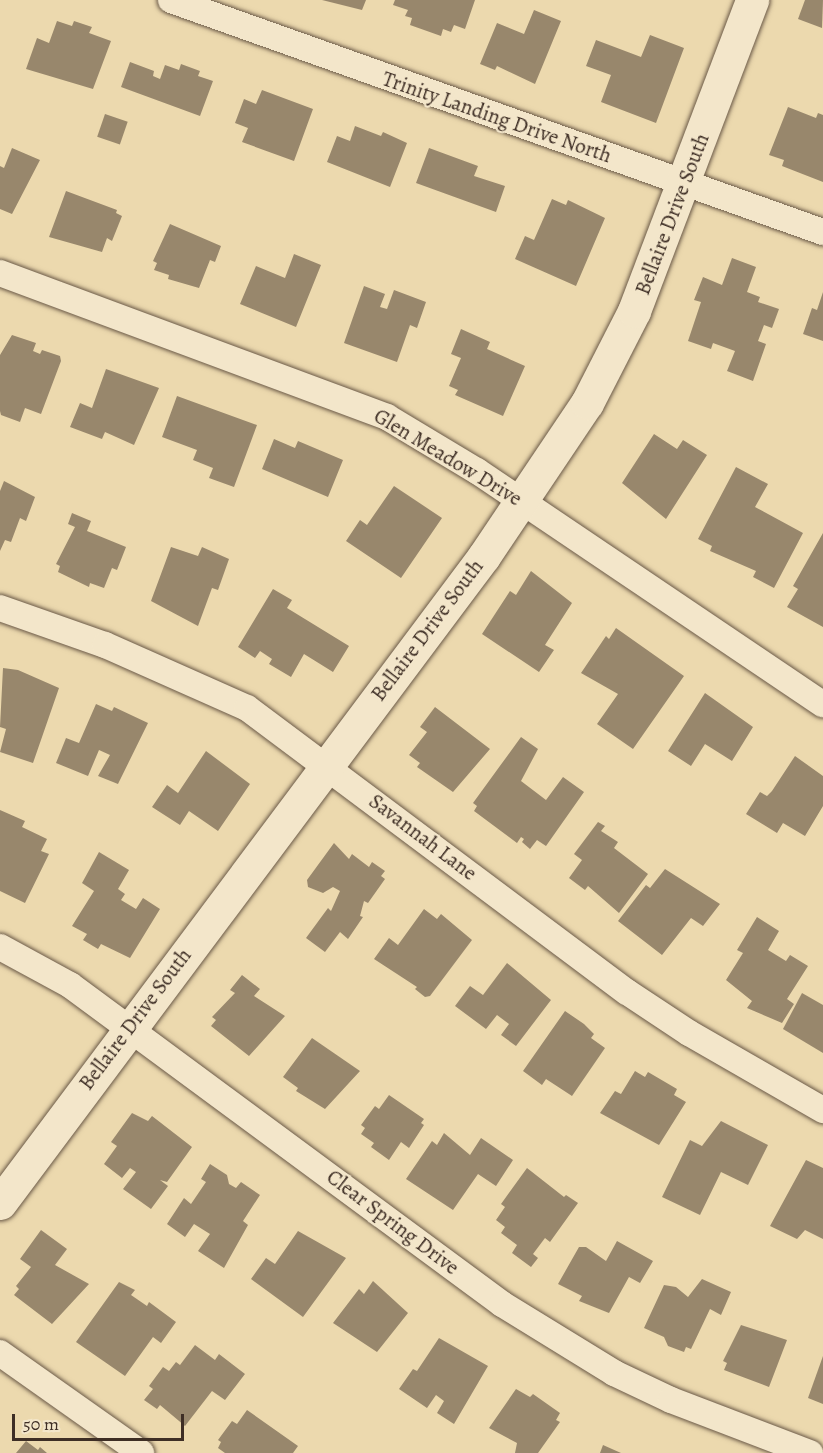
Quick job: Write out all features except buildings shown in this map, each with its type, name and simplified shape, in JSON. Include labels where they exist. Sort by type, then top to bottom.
[{"type":"street","name":"Trinity Landing Drive North","points":[[171,0],[536,132],[686,182],[823,232]]},
{"type":"street","name":"Bellaire Drive South","points":[[0,1203],[522,501],[587,403],[634,311],[686,182],[752,0]]},
{"type":"street","name":"Glen Meadow Drive","points":[[0,273],[387,417],[522,501],[823,704]]},
{"type":"street","name":"Savannah Lane","points":[[0,608],[105,645],[216,692],[247,708],[627,992],[689,1033],[823,1110]]},
{"type":"street","name":"Clear Spring Drive","points":[[0,947],[70,985],[300,1151],[502,1304],[623,1377],[671,1400],[810,1453]]},
{"type":"street","points":[[0,1353],[141,1453]]}]
